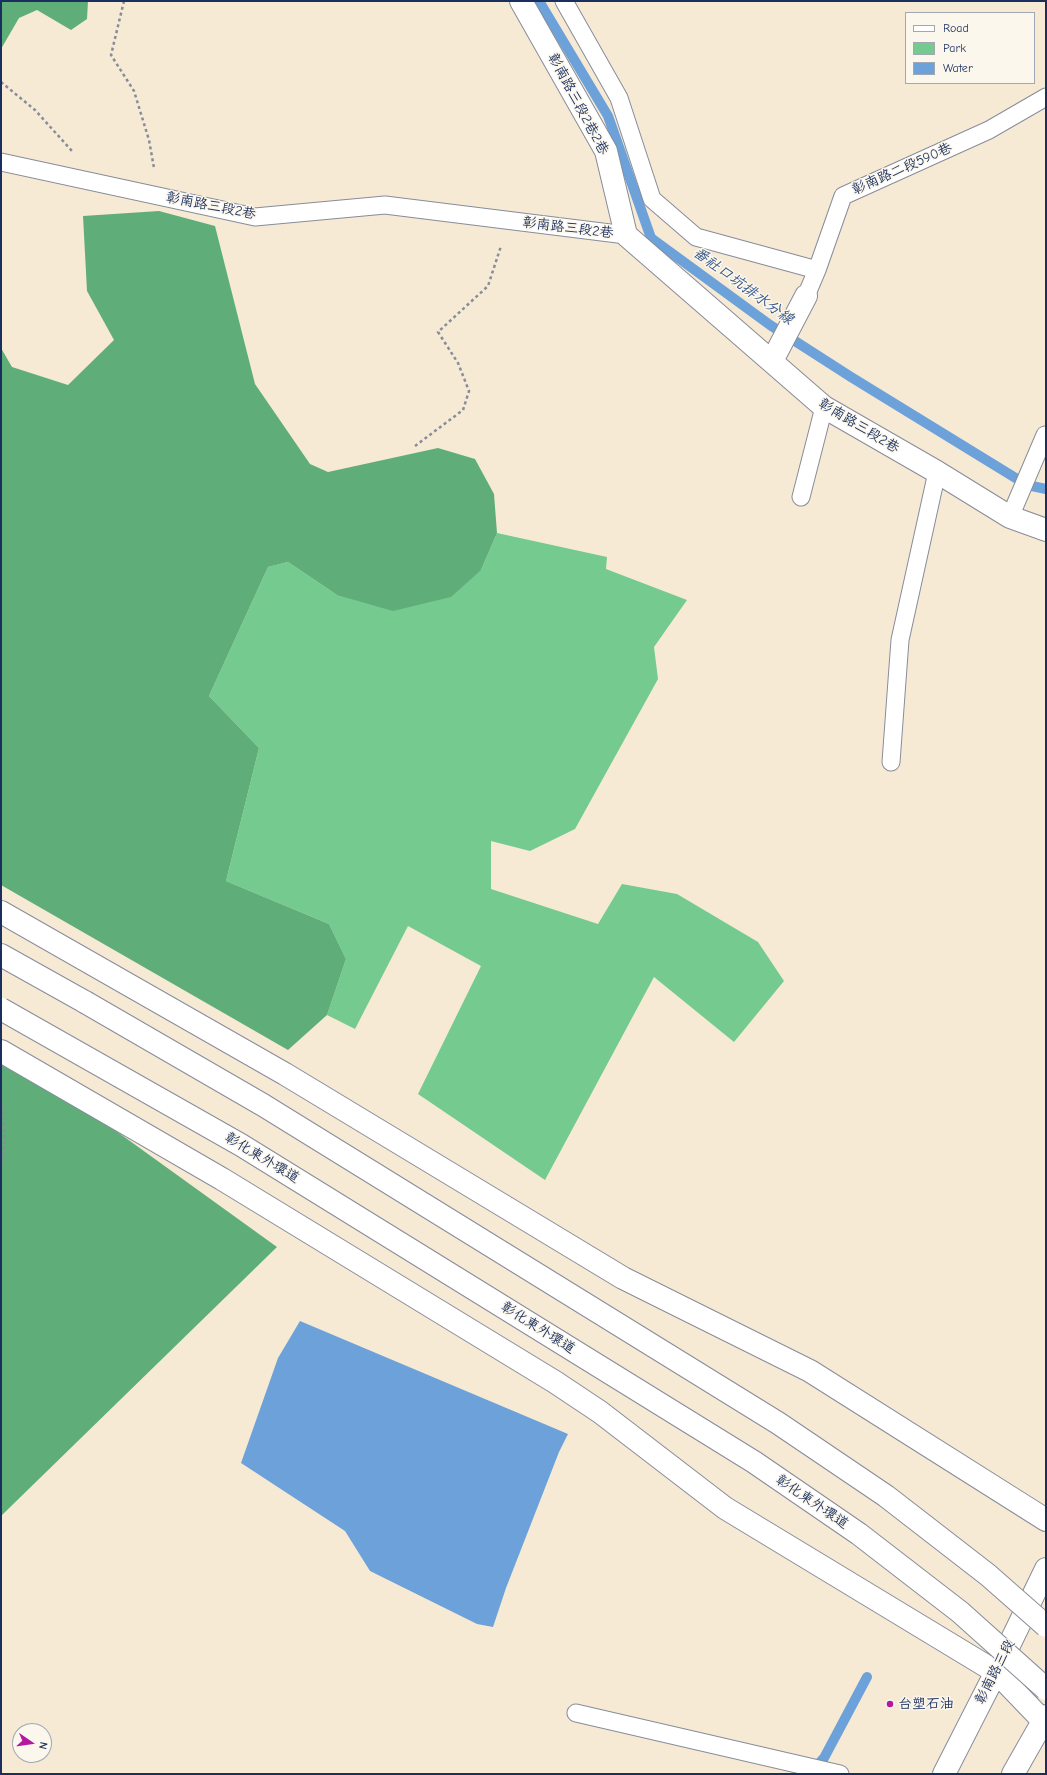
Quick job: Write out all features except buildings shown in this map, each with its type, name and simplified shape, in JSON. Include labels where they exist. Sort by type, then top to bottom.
[{"type":"main road","name":"彰南路三段2巷2巷","points":[[521,1],[606,151],[626,235]]},
{"type":"main road","name":"彰南路三段2巷","points":[[626,235],[824,407],[937,472],[1010,517],[1046,530]]},
{"type":"main road","points":[[772,361],[806,296]]},
{"type":"main road","points":[[1,912],[285,1074],[623,1278],[810,1371],[1046,1520]]},
{"type":"main road","points":[[1,955],[263,1104],[778,1423],[886,1496],[988,1575],[1046,1626]]},
{"type":"main road","name":"彰化東外環道","points":[[1,1009],[241,1145],[754,1462],[859,1534],[960,1612],[1046,1689]]},
{"type":"main road","points":[[1,1051],[222,1179],[548,1377],[600,1412],[725,1508],[996,1672],[1045,1721],[1013,1774]]},
{"type":"main road","name":"彰南路三段","points":[[944,1774],[1046,1569]]},
{"type":"lane","points":[[564,1],[619,98],[652,199],[696,237],[817,270]]},
{"type":"lane","name":"彰南路二段590巷","points":[[806,296],[817,270],[843,196],[989,130],[1046,97]]},
{"type":"lane","name":"彰南路三段2巷","points":[[1,162],[255,217],[385,205],[626,235]]},
{"type":"lane","points":[[801,497],[824,407]]},
{"type":"lane","points":[[1010,517],[1045,435]]},
{"type":"lane","points":[[891,762],[900,640],[937,472]]},
{"type":"lane","points":[[576,1712],[835,1773]]},
{"type":"path","points":[[124,1],[111,55],[134,91],[149,140],[159,196]]},
{"type":"path","points":[[1,82],[35,110],[82,161],[86,181]]},
{"type":"path","points":[[416,446],[464,410],[469,391],[458,363],[438,332],[488,286],[509,221]]},
{"type":"path","points":[[1,1099],[5,1139],[1,1165]]},
{"type":"green space","points":[[1,1],[88,1],[87,19],[71,30],[37,10],[19,18],[1,49]]},
{"type":"green space","points":[[159,211],[215,226],[255,384],[310,464],[328,472],[438,448],[475,459],[494,494],[497,533],[481,570],[451,597],[393,611],[337,595],[288,562],[268,567],[209,696],[259,748],[226,881],[329,924],[346,959],[327,1015],[288,1050],[1,885],[1,348],[12,367],[68,385],[114,340],[87,291],[83,216]]},
{"type":"green space","points":[[497,533],[607,557],[606,569],[687,600],[654,647],[658,679],[575,829],[530,851],[491,841],[491,889],[598,924],[622,884],[677,894],[758,942],[784,981],[734,1042],[654,977],[545,1180],[418,1094],[481,966],[408,926],[355,1029],[327,1015],[346,959],[329,924],[226,881],[259,748],[209,696],[268,567],[288,562],[337,595],[481,570]]},
{"type":"green space","points":[[1,1058],[62,1092],[277,1247],[1,1516]]},
{"type":"water","points":[[300,1321],[568,1434],[559,1452],[506,1588],[493,1627],[477,1624],[370,1571],[345,1531],[241,1463],[278,1358]]},
{"type":"waterway","name":"番社口坑排水分線","points":[[539,1],[608,116],[651,238],[770,325],[851,377],[1027,485],[1046,489]]},
{"type":"waterway","points":[[813,1770],[824,1758],[867,1677]]},
{"type":"place","name":"台塑石油","points":[[890,1704]]}]
